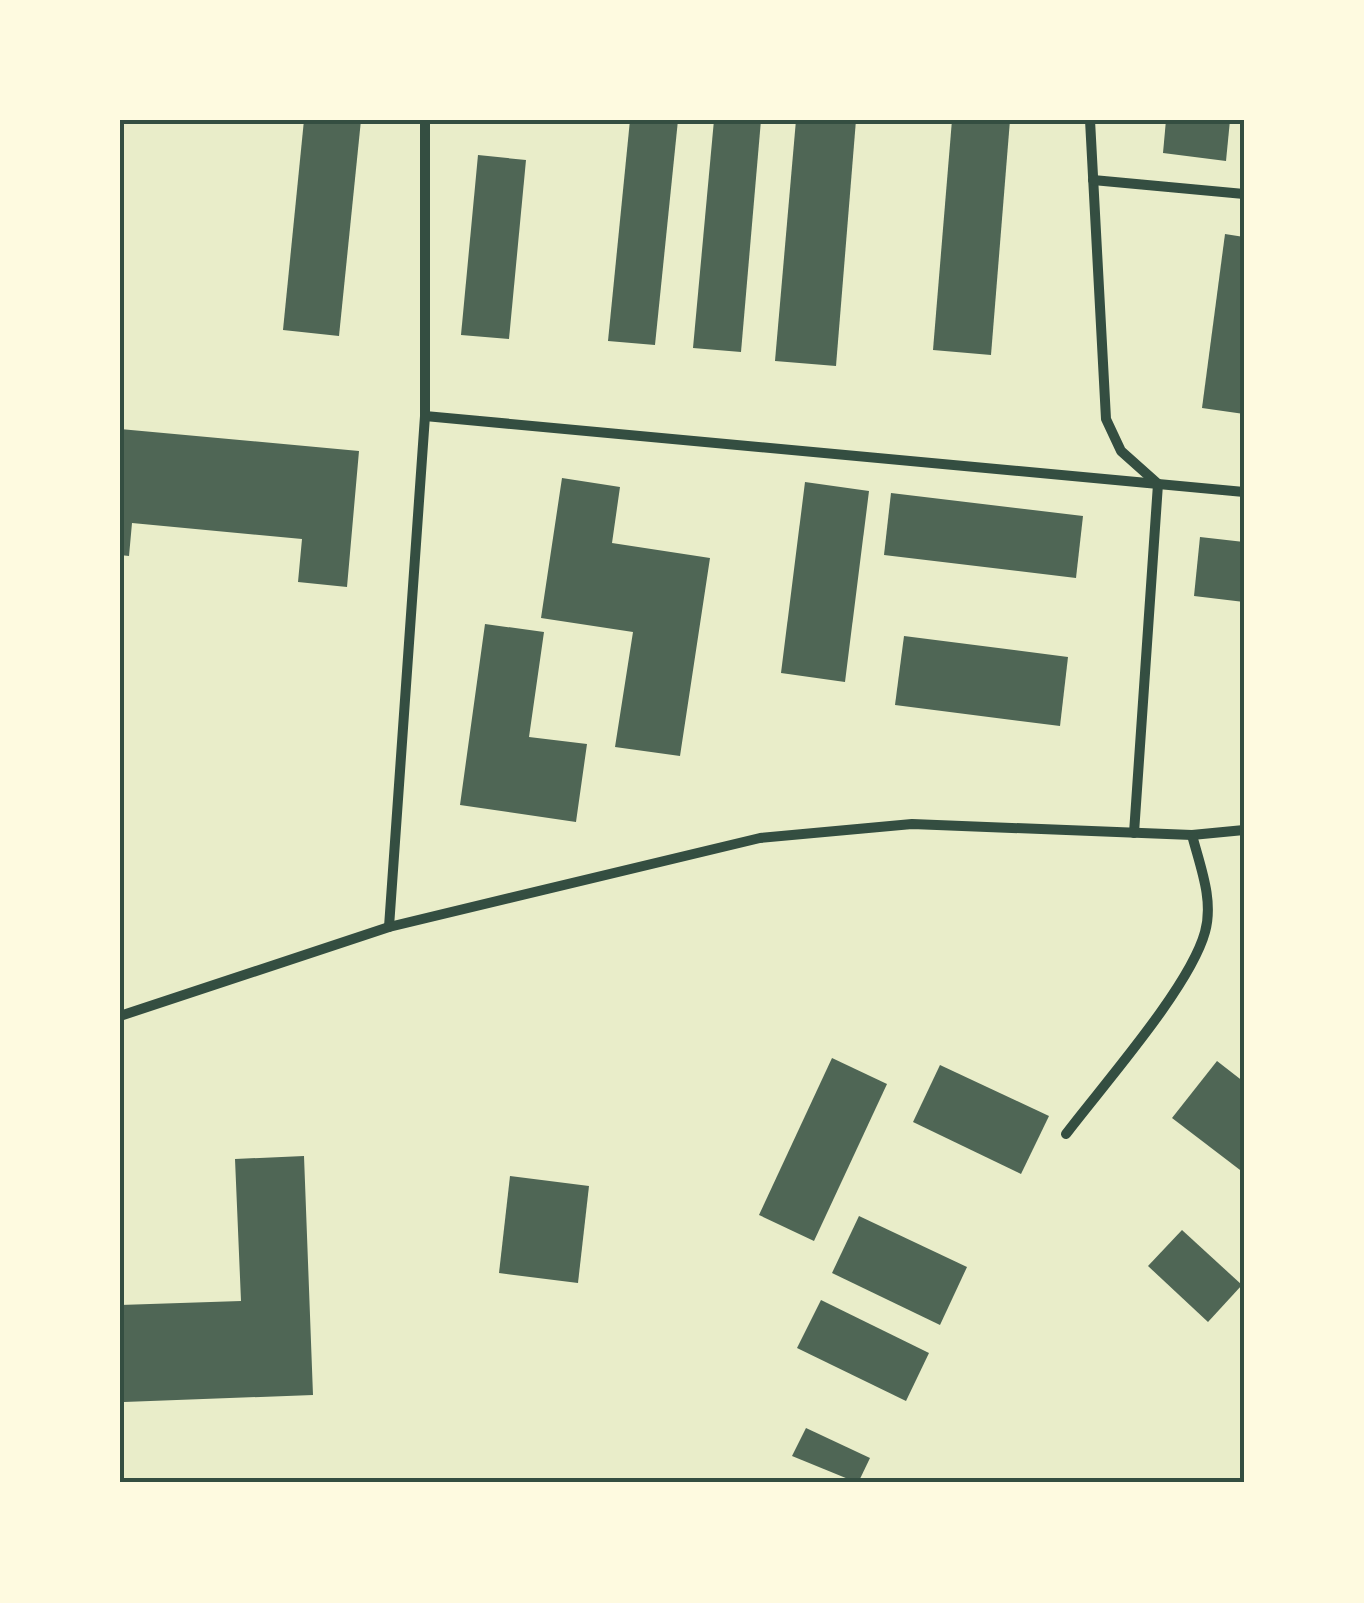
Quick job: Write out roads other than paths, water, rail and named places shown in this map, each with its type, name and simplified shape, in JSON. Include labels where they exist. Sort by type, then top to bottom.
[{"type":"street","points":[[389,926],[425,416],[426,120]]},
{"type":"street","points":[[1090,120],[1106,419],[1121,452],[1158,484]]},
{"type":"street","points":[[1093,180],[1244,194]]},
{"type":"street","points":[[425,416],[1244,492]]},
{"type":"street","points":[[1134,833],[1158,484]]},
{"type":"street","points":[[120,1016],[389,926],[760,838],[912,824],[1134,833],[1244,830]]},
{"type":"street","points":[[1066,1134],[1184,977],[1205,932],[1208,892],[1192,834]]}]
